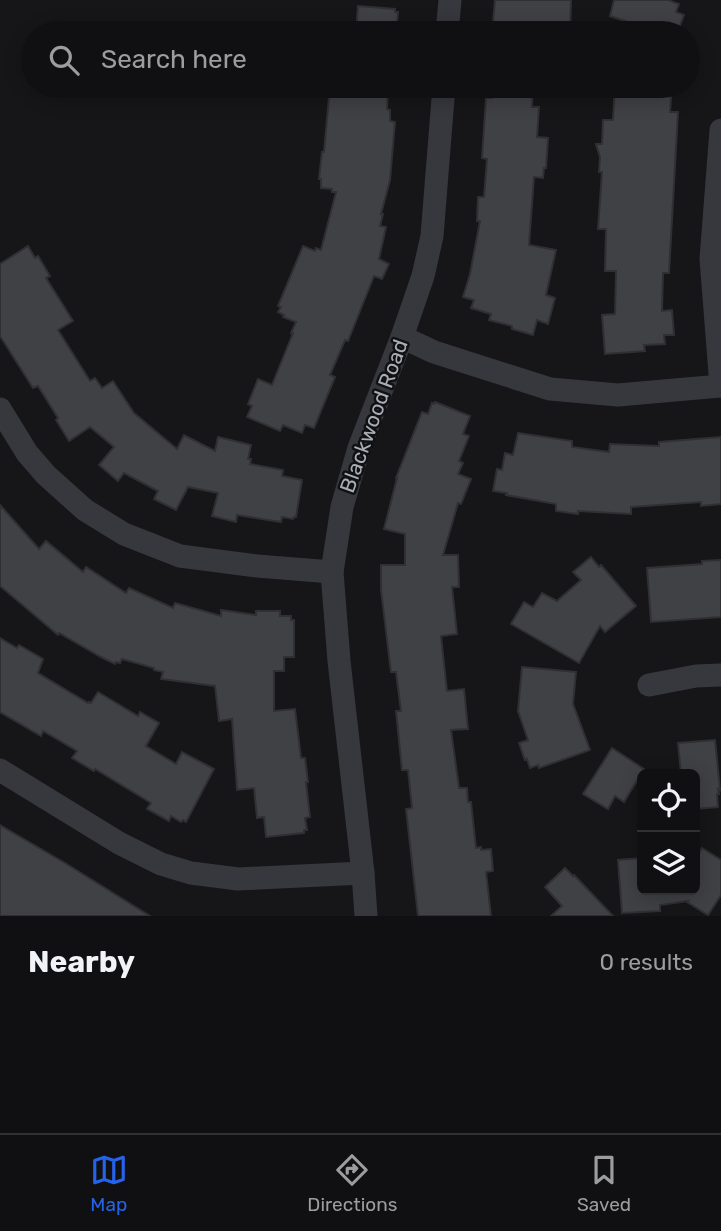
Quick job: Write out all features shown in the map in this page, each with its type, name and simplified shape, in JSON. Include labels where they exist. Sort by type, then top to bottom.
[{"type":"street","points":[[448,21],[450,0]]},
{"type":"street","name":"Blackwood Road","points":[[366,916],[332,572],[342,507],[359,448],[423,276],[432,236],[443,98]]},
{"type":"street","points":[[402,337],[434,352],[550,389],[618,395],[721,386],[711,260],[721,130]]},
{"type":"street","points":[[0,409],[27,453],[46,475],[85,510],[124,534],[180,556],[332,572]]},
{"type":"street","points":[[649,685],[696,676],[721,675]]},
{"type":"street","points":[[0,770],[119,843],[161,864],[191,873],[238,879],[363,873]]},
{"type":"building","points":[[495,0],[571,0],[570,21],[493,21]]},
{"type":"building","points":[[614,0],[668,0],[679,4],[676,12],[684,15],[682,21],[625,21],[610,16]]},
{"type":"building","points":[[358,6],[395,9],[395,12],[398,12],[397,21],[357,21]]},
{"type":"building","points":[[329,98],[387,98],[390,121],[395,122],[390,180],[381,214],[380,226],[386,227],[379,259],[389,264],[382,279],[374,276],[348,341],[345,340],[330,375],[335,377],[314,428],[305,425],[302,433],[283,425],[280,431],[247,417],[252,406],[248,404],[258,379],[272,385],[293,333],[296,322],[283,317],[284,315],[278,312],[281,307],[278,306],[303,246],[315,251],[316,248],[321,250],[336,192],[321,188],[319,179]]},
{"type":"building","points":[[486,98],[532,98],[532,107],[539,107],[537,137],[548,138],[543,178],[534,177],[529,245],[556,250],[546,295],[555,298],[548,324],[537,320],[533,335],[489,320],[491,314],[471,308],[474,300],[463,297],[480,221],[477,221],[478,197],[484,197],[487,159],[482,158]]},
{"type":"building","points":[[614,98],[671,98],[670,112],[678,112],[669,273],[663,273],[662,311],[672,310],[674,335],[664,335],[665,344],[644,345],[645,351],[605,354],[602,315],[615,314],[616,271],[605,271],[606,229],[598,229],[602,172],[599,172],[600,157],[596,144],[602,144],[603,120],[613,120]]},
{"type":"building","points":[[28,246],[35,258],[38,256],[50,276],[46,278],[73,321],[58,330],[90,381],[95,378],[102,388],[113,381],[134,413],[177,449],[184,435],[215,451],[218,437],[251,445],[248,459],[251,459],[250,464],[283,470],[282,476],[302,480],[296,517],[282,517],[281,522],[237,515],[236,522],[212,516],[218,493],[188,487],[176,510],[154,499],[158,491],[124,473],[118,481],[99,465],[114,447],[90,427],[69,441],[38,386],[33,388],[0,336],[0,264]]},
{"type":"building","points":[[435,402],[470,416],[463,434],[469,436],[459,461],[463,463],[458,474],[471,479],[461,504],[458,503],[443,555],[458,555],[459,587],[452,587],[457,634],[441,636],[447,691],[464,689],[468,729],[451,730],[459,788],[467,788],[468,802],[471,802],[476,848],[491,849],[493,871],[486,872],[491,916],[418,916],[406,809],[412,808],[408,770],[402,770],[396,711],[401,711],[396,672],[391,672],[381,590],[381,565],[405,565],[405,534],[384,529],[396,478],[422,412],[428,414]]},
{"type":"building","points":[[518,433],[572,441],[572,447],[609,452],[610,444],[659,446],[659,442],[721,437],[721,504],[701,506],[701,502],[631,507],[631,514],[578,511],[578,514],[556,511],[556,504],[493,491],[497,469],[502,470],[505,453],[513,455]]},
{"type":"building","points":[[0,505],[39,549],[46,541],[83,572],[86,567],[126,593],[129,588],[173,608],[175,603],[221,616],[221,610],[256,615],[256,611],[280,611],[280,616],[291,616],[291,620],[294,620],[294,657],[284,657],[284,671],[274,671],[274,711],[295,709],[301,758],[305,758],[308,782],[310,817],[305,818],[307,830],[304,830],[304,833],[266,837],[264,817],[257,818],[254,788],[237,790],[232,719],[219,721],[215,686],[161,679],[163,672],[122,659],[115,664],[59,633],[58,635],[0,586]]},
{"type":"building","points":[[591,557],[636,606],[605,632],[600,626],[579,663],[511,624],[524,602],[533,607],[542,593],[557,601],[581,580],[573,572]]},
{"type":"building","points":[[721,560],[721,617],[651,622],[647,568]]},
{"type":"building","points":[[0,638],[43,659],[38,673],[88,703],[91,703],[98,692],[138,716],[140,712],[159,723],[146,746],[176,764],[182,752],[214,769],[186,822],[171,816],[169,821],[147,809],[151,803],[72,758],[77,751],[43,731],[41,736],[0,712]]},
{"type":"building","points":[[522,667],[576,672],[573,704],[590,750],[539,768],[538,765],[530,768],[519,743],[528,740],[518,711]]},
{"type":"building","points":[[715,740],[720,790],[718,789],[717,794],[718,807],[700,809],[700,769],[681,769],[678,743]]},
{"type":"building","points":[[612,748],[644,769],[637,769],[637,781],[624,802],[615,796],[608,809],[583,794]]},
{"type":"building","points":[[0,825],[65,863],[150,916],[0,916]]},
{"type":"building","points":[[702,848],[721,860],[721,895],[708,915],[688,901],[660,905],[660,911],[622,913],[618,860],[637,858],[637,895],[700,895]]},
{"type":"building","points":[[565,868],[613,916],[551,916],[562,906],[545,887]]}]
